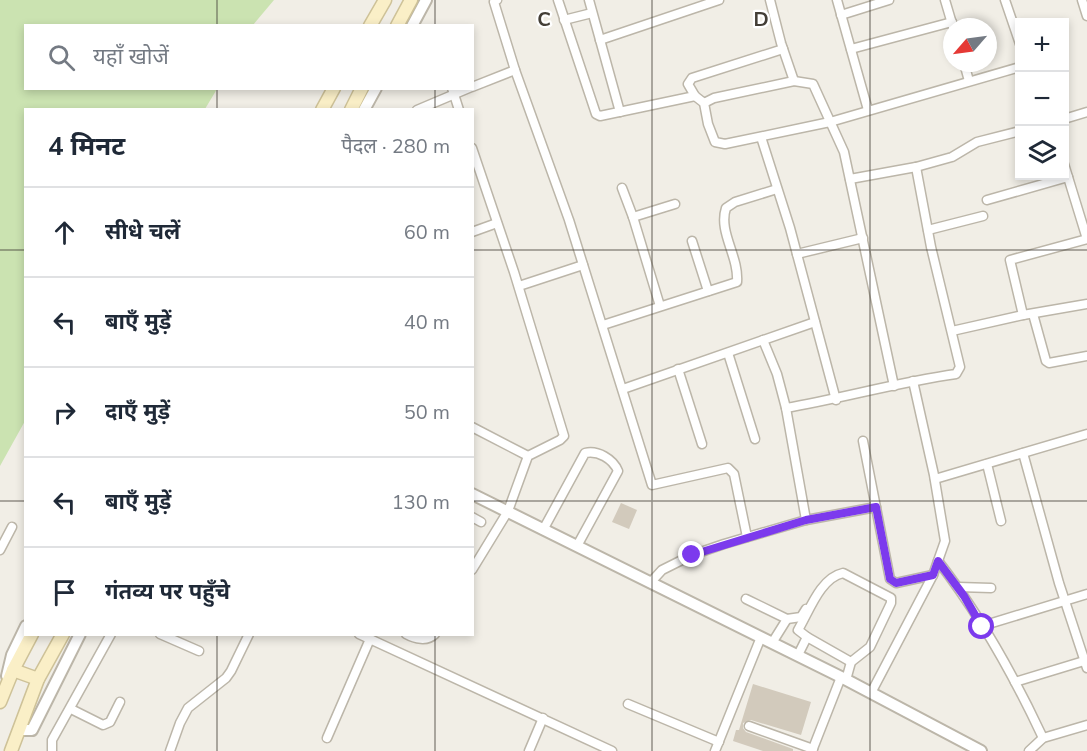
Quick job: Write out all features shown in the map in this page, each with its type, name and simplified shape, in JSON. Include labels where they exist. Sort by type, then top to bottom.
[{"type":"main road","points":[[371,24],[384,0]]},
{"type":"main road","points":[[398,24],[411,0]]},
{"type":"main road","points":[[323,108],[333,90]]},
{"type":"main road","points":[[0,702],[13,670],[31,636]]},
{"type":"main road","points":[[11,751],[38,680],[62,636]]},
{"type":"main road","points":[[13,670],[38,680]]},
{"type":"main road","points":[[18,733],[21,751]]},
{"type":"street","points":[[413,24],[426,0]]},
{"type":"street","points":[[496,0],[494,2],[515,70],[584,265],[652,485]]},
{"type":"street","points":[[558,0],[596,114],[600,116],[695,96]]},
{"type":"street","points":[[589,0],[620,112]]},
{"type":"street","points":[[600,40],[719,0]]},
{"type":"street","points":[[770,0],[794,81]]},
{"type":"street","points":[[837,0],[868,110]]},
{"type":"street","points":[[841,15],[889,0]]},
{"type":"street","points":[[945,0],[950,18]]},
{"type":"street","points":[[995,0],[1000,0]]},
{"type":"street","points":[[1005,0],[1015,29]]},
{"type":"street","points":[[1082,0],[1087,16]]},
{"type":"street","points":[[564,20],[592,13]]},
{"type":"street","points":[[851,49],[943,27]]},
{"type":"street","points":[[783,49],[692,78],[688,84],[695,96],[704,103],[708,124],[715,142],[725,144],[761,138],[830,122],[1015,67]]},
{"type":"street","points":[[474,87],[515,70]]},
{"type":"street","points":[[966,72],[969,81]]},
{"type":"street","points":[[704,103],[714,98],[794,81],[813,84],[844,152],[894,386]]},
{"type":"street","points":[[365,102],[374,90]]},
{"type":"street","points":[[421,108],[453,92],[458,108]]},
{"type":"street","points":[[1069,118],[1087,112]]},
{"type":"street","points":[[850,179],[916,167],[952,157],[977,142],[1015,132]]},
{"type":"street","points":[[761,138],[797,254],[836,400]]},
{"type":"street","points":[[474,567],[507,511],[528,456],[564,436],[519,286],[475,165]]},
{"type":"street","points":[[786,408],[836,400],[913,381],[956,374],[960,367],[928,230],[916,167]]},
{"type":"street","points":[[987,200],[1057,180]]},
{"type":"street","points":[[1023,315],[1010,260],[1087,239],[1069,180]]},
{"type":"street","points":[[622,188],[660,306]]},
{"type":"street","points":[[603,325],[737,282],[735,261],[723,216],[726,208],[735,202],[777,189]]},
{"type":"street","points":[[633,217],[675,204]]},
{"type":"street","points":[[928,230],[983,216]]},
{"type":"street","points":[[474,231],[497,223]]},
{"type":"street","points":[[797,254],[863,238]]},
{"type":"street","points":[[692,241],[708,291]]},
{"type":"street","points":[[519,286],[584,265]]},
{"type":"street","points":[[952,331],[1087,304]]},
{"type":"street","points":[[1033,314],[1046,361],[1049,363],[1087,356]]},
{"type":"street","points":[[623,388],[815,322]]},
{"type":"street","points":[[763,340],[777,374],[786,408],[806,520]]},
{"type":"street","points":[[728,353],[755,439]]},
{"type":"street","points":[[678,369],[702,444]]},
{"type":"street","points":[[871,693],[933,575],[945,541],[935,479],[913,381]]},
{"type":"street","points":[[474,428],[528,456]]},
{"type":"street","points":[[935,479],[1086,434],[1087,445]]},
{"type":"street","points":[[863,441],[890,579],[896,583],[933,575]]},
{"type":"street","points":[[543,530],[585,453],[591,452],[608,458],[615,464],[618,471],[577,546]]},
{"type":"street","points":[[1015,682],[1086,665],[1065,601],[1023,453]]},
{"type":"street","points":[[987,464],[1001,521]]},
{"type":"street","points":[[642,488],[728,468],[734,474],[747,537]]},
{"type":"street","points":[[474,495],[798,655],[981,751]]},
{"type":"street","points":[[651,582],[662,570],[692,555],[806,520],[876,507]]},
{"type":"street","points":[[0,550],[12,527]]},
{"type":"street","points":[[938,561],[958,587],[1015,682],[1043,738]]},
{"type":"street","points":[[750,726],[813,750],[851,662],[870,647],[891,603],[891,598],[843,573],[824,585],[798,630],[807,638],[851,662]]},
{"type":"street","points":[[746,599],[787,620],[801,617],[829,574]]},
{"type":"street","points":[[958,587],[992,588]]},
{"type":"street","points":[[982,627],[1087,594]]},
{"type":"street","points":[[772,642],[787,620]]},
{"type":"street","points":[[6,685],[12,655],[24,630]]},
{"type":"street","points":[[18,733],[32,730],[79,636]]},
{"type":"street","points":[[52,751],[52,740],[71,709],[107,636]]},
{"type":"street","points":[[165,636],[199,651]]},
{"type":"street","points":[[170,751],[188,708],[226,678],[248,636]]},
{"type":"street","points":[[363,636],[612,751]]},
{"type":"street","points":[[410,636],[426,640],[434,636]]},
{"type":"street","points":[[628,704],[717,747],[761,637]]},
{"type":"street","points":[[798,655],[807,638]]},
{"type":"street","points":[[327,738],[370,639]]},
{"type":"street","points":[[71,709],[103,725],[110,722],[120,702]]},
{"type":"street","points":[[529,751],[543,718]]},
{"type":"street","points":[[1029,751],[1043,738],[1087,725]]},
{"type":"green space","points":[[0,0],[274,0],[254,24],[24,24],[24,90],[216,90],[206,108],[24,108],[24,423],[0,466]]},
{"type":"building","points":[[621,503],[637,510],[629,529],[612,522]]},
{"type":"building","points":[[753,684],[811,702],[801,735],[751,720],[743,723],[746,732],[793,749],[793,751],[763,751],[733,741],[736,730],[739,730]]},
{"type":"route","points":[[692,555],[806,520],[876,507],[890,579],[896,583],[933,575],[938,561],[964,596],[982,627]]}]
